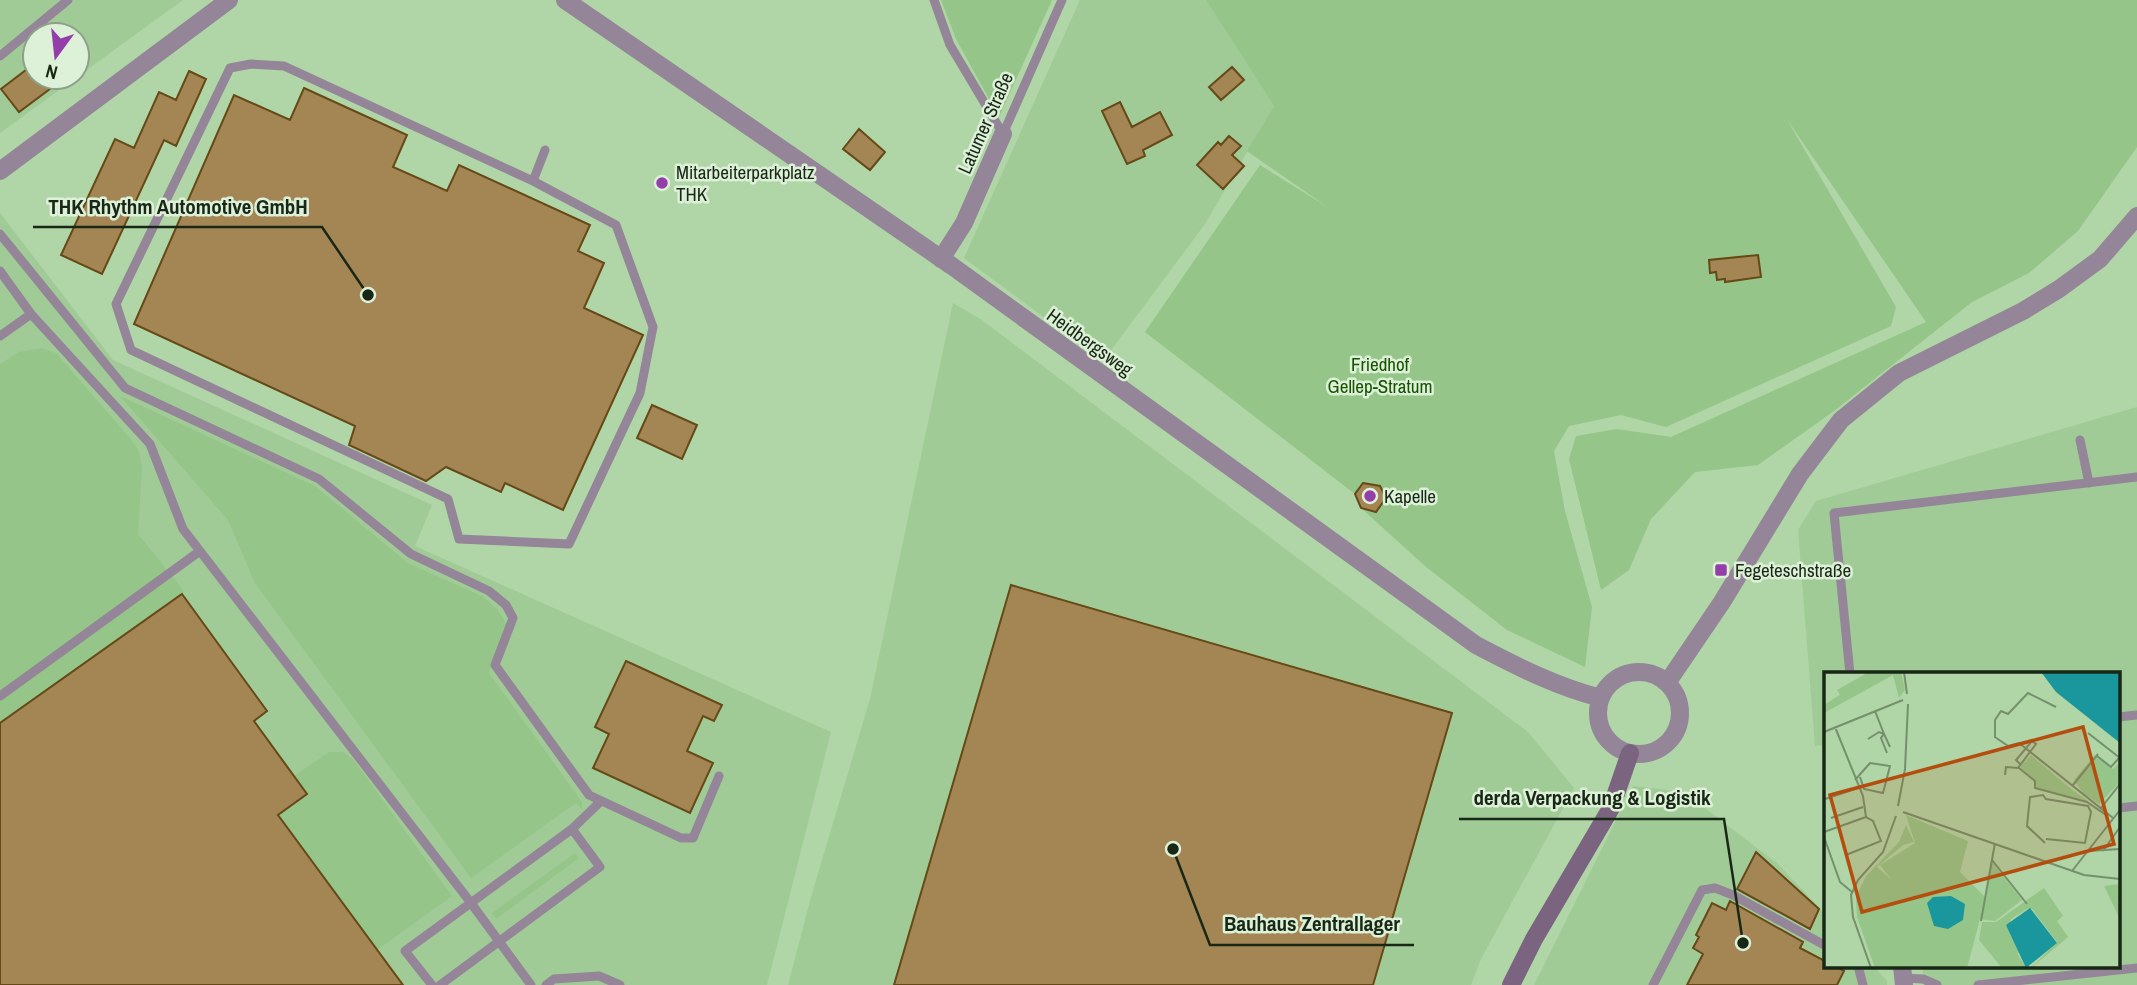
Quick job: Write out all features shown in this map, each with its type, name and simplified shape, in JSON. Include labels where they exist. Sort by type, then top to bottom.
[{"type":"main road","points":[[1511,985],[1534,939],[1611,808],[1630,753]]},
{"type":"street","name":"Heidbergsweg","points":[[565,0],[941,259],[1476,645],[1523,669],[1601,698]]},
{"type":"street","points":[[0,171],[224,1]]},
{"type":"street","name":"Latumer Straße","points":[[941,259],[964,223],[1003,134]]},
{"type":"street","points":[[1667,683],[1722,602],[1800,474],[1841,420],[1899,373],[2023,311],[2059,289],[2099,259],[2137,216]]},
{"type":"street","points":[[1643,672],[1656,675],[1667,683],[1675,693],[1680,719],[1667,743],[1657,750],[1630,753],[1610,741],[1599,721],[1601,698],[1607,687],[1617,678],[1643,672]]},
{"type":"lane","points":[[0,56],[68,0]]},
{"type":"lane","points":[[933,0],[950,45],[1003,134]]},
{"type":"lane","name":"Latumer Straße","points":[[1003,134],[1062,0]]},
{"type":"lane","points":[[251,64],[284,66],[533,181],[616,225],[653,327],[640,393],[569,544],[459,539],[448,499],[131,350],[116,304],[230,68],[251,64]]},
{"type":"lane","points":[[533,181],[545,150]]},
{"type":"lane","points":[[0,234],[125,388],[319,479],[411,554],[489,591],[506,605],[513,618],[495,665],[589,795],[681,838],[693,838],[719,776]]},
{"type":"lane","points":[[0,271],[31,314],[150,444],[183,528],[531,985]]},
{"type":"lane","points":[[0,335],[31,314]]},
{"type":"lane","points":[[2080,440],[2089,483]]},
{"type":"lane","points":[[1850,672],[1834,513],[2137,478]]},
{"type":"lane","points":[[0,696],[200,551]]},
{"type":"lane","points":[[432,985],[405,951],[572,829],[601,801]]},
{"type":"lane","points":[[440,985],[600,867],[572,829]]},
{"type":"lane","points":[[1653,985],[1702,890],[1715,888],[1732,895],[1824,945]]},
{"type":"lane","points":[[1858,968],[1863,985]]},
{"type":"lane","points":[[1978,985],[2137,968]]},
{"type":"lane","points":[[546,985],[554,979],[600,976],[620,985]]},
{"type":"lane","points":[[1903,976],[1923,979],[1937,985]]},
{"type":"shaded area","points":[[0,0],[183,0],[91,67],[91,21],[21,21],[21,91],[58,91],[0,133]]},
{"type":"shaded area","points":[[1080,0],[1206,0],[1274,106],[1205,224],[1103,361],[964,258]]},
{"type":"shaded area","points":[[0,213],[113,360],[432,505],[415,546],[831,732],[767,985],[0,985]]},
{"type":"shaded area","points":[[953,303],[982,320],[1528,732],[1574,788],[1481,959],[1471,985],[788,985],[811,897],[870,699]]},
{"type":"shaded area","points":[[2137,407],[2137,985],[1924,985],[1922,968],[2120,968],[2120,672],[1824,672],[1824,745],[1815,746],[1798,530],[1816,501]]},
{"type":"shaded area","points":[[1633,786],[1684,792],[1778,864],[1824,913],[1824,968],[1875,968],[1887,981],[1887,985],[1534,985]]},
{"type":"green space","points":[[941,0],[1052,0],[999,117],[956,39]]},
{"type":"green space","name":"Friedhof Gellep-Stratum","points":[[1206,0],[2137,0],[2137,147],[2078,231],[2029,273],[1972,302],[1834,411],[1758,465],[1695,472],[1651,519],[1629,570],[1601,590],[1569,459],[1576,436],[1617,429],[1671,437],[1926,322],[1786,118],[1896,307],[1891,326],[1666,427],[1621,415],[1569,426],[1554,451],[1565,511],[1592,607],[1585,667],[1507,630],[1425,566],[1361,508],[1376,512],[1386,498],[1380,486],[1363,483],[1355,494],[1145,332],[1260,165],[1329,208],[1247,151],[1274,106]]},
{"type":"green space","points":[[41,348],[56,353],[134,443],[142,468],[138,534],[184,591],[0,723],[0,364],[19,352]]},
{"type":"green space","points":[[120,396],[315,486],[409,564],[482,596],[498,610],[507,625],[489,673],[582,802],[582,810],[576,803],[471,878],[255,583],[228,520]]},
{"type":"green space","points":[[329,752],[343,752],[353,759],[452,896],[377,950],[278,815],[294,776]]},
{"type":"green space","points":[[575,853],[579,858],[496,919],[492,913]]},
{"type":"building","points":[[1232,67],[1244,80],[1221,100],[1209,87]]},
{"type":"building","points":[[189,71],[206,79],[176,146],[164,140],[102,274],[61,255],[115,139],[134,148],[159,92],[176,100]]},
{"type":"building","points":[[21,74],[21,91],[47,91],[19,112],[1,89]]},
{"type":"building","points":[[304,88],[407,135],[393,167],[447,191],[459,165],[590,225],[578,251],[604,263],[584,308],[643,335],[563,510],[505,483],[501,492],[446,467],[426,481],[349,445],[355,426],[134,324],[234,95],[290,120]]},
{"type":"building","points":[[1120,102],[1132,127],[1160,112],[1172,135],[1143,150],[1145,156],[1127,164],[1102,111]]},
{"type":"building","points":[[859,129],[885,152],[870,170],[843,149]]},
{"type":"building","points":[[1229,136],[1241,146],[1232,155],[1244,166],[1223,189],[1197,165],[1218,142],[1221,145]]},
{"type":"building","points":[[1758,255],[1761,277],[1725,282],[1725,279],[1717,280],[1716,272],[1710,273],[1709,260]]},
{"type":"building","points":[[652,405],[697,425],[682,459],[637,438]]},
{"type":"building","name":"Kapelle","points":[[1363,483],[1380,486],[1386,498],[1376,512],[1361,508],[1355,494]]},
{"type":"building","points":[[1011,585],[1452,713],[1373,985],[894,985]]},
{"type":"building","points":[[182,594],[267,711],[254,721],[307,794],[278,815],[403,985],[0,985],[0,723]]},
{"type":"building","points":[[626,661],[722,705],[714,721],[703,716],[687,751],[713,763],[690,813],[593,768],[609,734],[595,727]]},
{"type":"building","points":[[1756,852],[1819,909],[1810,929],[1737,889]]},
{"type":"building","points":[[1730,901],[1803,942],[1800,948],[1824,960],[1824,968],[1839,968],[1844,971],[1837,985],[1687,985],[1703,954],[1693,948],[1699,937],[1696,935],[1712,903],[1726,910]]},
{"type":"place","name":"Mitarbeiterparkplatz THK","points":[[662,183]]},
{"type":"place","name":"THK Rhythm Automotive GmbH","points":[[368,295]]},
{"type":"place","name":"Kapelle","points":[[1370,496]]},
{"type":"place","name":"Fegeteschstraße","points":[[1721,570]]},
{"type":"place","name":"Bauhaus Zentrallager","points":[[1173,849]]},
{"type":"place","name":"derda Verpackung & Logistik","points":[[1743,943]]}]
